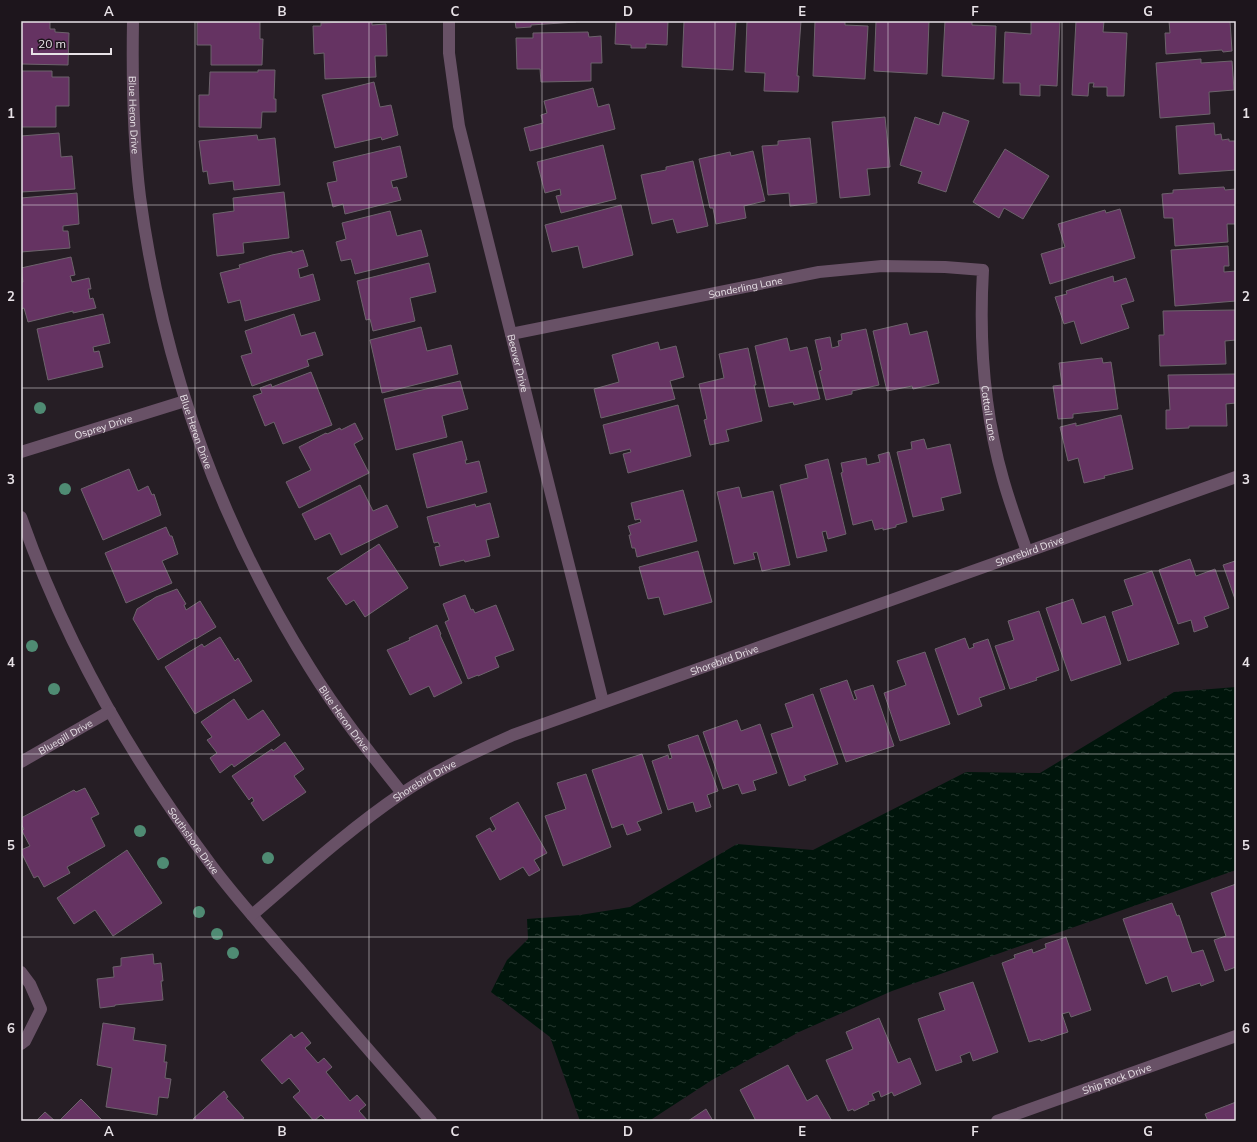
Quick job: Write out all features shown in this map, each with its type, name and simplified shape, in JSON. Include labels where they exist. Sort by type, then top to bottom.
[{"type":"street","name":"Blue Heron Drive","points":[[133,21],[132,97],[140,196],[153,274],[167,340],[184,401],[204,457],[234,530],[270,601],[310,669],[355,734],[402,793]]},
{"type":"street","name":"Beaver Drive","points":[[449,21],[449,53],[459,126],[603,702]]},
{"type":"street","name":"Sanderling Lane","points":[[510,334],[820,272],[882,266],[945,267],[983,270]]},
{"type":"street","name":"Cattail Lane","points":[[983,270],[983,355],[990,418],[1003,479],[1027,552]]},
{"type":"street","name":"Osprey Drive","points":[[21,452],[184,401]]},
{"type":"street","name":"Shorebird Drive","points":[[252,915],[372,814],[402,793],[456,761],[513,734],[1236,477]]},
{"type":"street","name":"Southshore Drive","points":[[21,517],[31,546],[68,631],[110,711],[158,791],[212,866],[252,915],[431,1121]]},
{"type":"street","name":"Bluegill Drive","points":[[21,762],[110,711]]},
{"type":"street","points":[[21,972],[30,984],[41,1008],[25,1041],[21,1044]]},
{"type":"street","name":"Ship Rock Drive","points":[[997,1121],[1236,1036]]},
{"type":"water","points":[[1236,687],[1236,870],[892,991],[799,1032],[712,1080],[649,1121],[580,1121],[550,1037],[491,992],[507,960],[528,939],[527,919],[580,915],[630,907],[737,844],[813,850],[966,772],[1040,773],[1174,692]]},
{"type":"building","points":[[21,21],[50,21],[50,29],[55,29],[55,32],[69,33],[68,65],[21,64]]},
{"type":"building","points":[[197,21],[260,21],[260,39],[263,39],[262,65],[211,65],[211,45],[197,45]]},
{"type":"building","points":[[372,21],[372,25],[386,24],[387,56],[375,56],[376,77],[325,79],[324,53],[314,54],[313,26],[321,26],[321,23]]},
{"type":"building","points":[[515,21],[576,22],[531,25],[531,27],[516,28]]},
{"type":"building","points":[[616,21],[668,21],[667,45],[646,44],[646,48],[631,48],[631,45],[615,44]]},
{"type":"building","points":[[684,21],[736,21],[733,70],[682,67]]},
{"type":"building","points":[[747,21],[801,21],[797,76],[799,76],[798,92],[764,91],[765,73],[745,72]]},
{"type":"building","points":[[815,21],[845,21],[845,25],[868,26],[865,79],[813,76]]},
{"type":"building","points":[[876,21],[929,21],[927,74],[874,71]]},
{"type":"building","points":[[945,21],[972,21],[972,25],[996,26],[994,79],[942,76]]},
{"type":"building","points":[[1031,21],[1060,21],[1057,86],[1040,85],[1040,96],[1020,95],[1020,83],[1003,83],[1005,32],[1031,34]]},
{"type":"building","points":[[1076,21],[1104,21],[1103,32],[1127,33],[1124,96],[1107,96],[1107,87],[1093,87],[1094,83],[1089,83],[1088,96],[1072,95]]},
{"type":"building","points":[[1169,21],[1230,21],[1232,51],[1223,52],[1222,50],[1166,54],[1165,33],[1170,33]]},
{"type":"building","points":[[588,32],[589,37],[601,36],[602,63],[591,63],[591,81],[541,82],[540,69],[517,69],[516,38],[533,38],[533,33]]},
{"type":"building","points":[[1201,59],[1201,63],[1232,61],[1234,90],[1209,92],[1210,114],[1160,118],[1156,63]]},
{"type":"building","points":[[258,70],[275,70],[274,99],[276,99],[276,112],[262,112],[261,128],[199,127],[199,95],[209,95],[210,72],[258,72]]},
{"type":"building","points":[[21,71],[52,71],[52,77],[69,77],[69,106],[56,106],[56,127],[21,127]]},
{"type":"building","points":[[374,82],[380,107],[391,105],[398,135],[382,140],[381,137],[335,148],[322,95]]},
{"type":"building","points":[[593,88],[598,107],[609,104],[615,129],[530,151],[524,128],[543,123],[541,115],[547,113],[544,101]]},
{"type":"building","points":[[943,112],[969,121],[946,192],[918,183],[922,172],[900,165],[915,117],[939,125]]},
{"type":"building","points":[[885,117],[890,167],[867,169],[870,195],[840,198],[832,122]]},
{"type":"building","points":[[1214,123],[1215,135],[1221,134],[1222,140],[1229,139],[1229,141],[1235,141],[1236,170],[1179,174],[1176,126]]},
{"type":"building","points":[[59,133],[61,157],[72,156],[75,189],[21,192],[21,136]]},
{"type":"building","points":[[257,135],[258,140],[275,138],[280,185],[234,190],[233,181],[209,184],[207,171],[203,172],[199,141]]},
{"type":"building","points":[[810,138],[817,203],[790,206],[789,193],[768,195],[762,146],[778,145],[778,141]]},
{"type":"building","points":[[603,145],[616,199],[561,213],[556,196],[561,195],[560,189],[545,193],[537,162]]},
{"type":"building","points":[[400,146],[407,177],[391,181],[393,188],[397,187],[401,200],[345,214],[343,204],[333,207],[327,183],[337,181],[333,162]]},
{"type":"building","points":[[1005,149],[1049,176],[1023,219],[1004,208],[999,218],[973,202]]},
{"type":"building","points":[[753,151],[765,201],[744,206],[746,218],[716,224],[713,208],[710,208],[699,159],[730,152],[731,156]]},
{"type":"building","points":[[693,161],[708,226],[677,233],[673,219],[652,224],[641,175],[666,170],[666,167]]},
{"type":"building","points":[[1224,187],[1225,190],[1236,189],[1236,224],[1227,224],[1228,242],[1175,246],[1173,218],[1164,218],[1162,194],[1173,193],[1173,190]]},
{"type":"building","points":[[284,192],[289,238],[243,243],[244,253],[217,256],[213,214],[234,211],[233,198]]},
{"type":"building","points":[[77,193],[79,224],[63,226],[63,231],[68,231],[70,248],[21,252],[21,198]]},
{"type":"building","points":[[621,205],[633,255],[583,268],[578,246],[552,252],[545,225]]},
{"type":"building","points":[[1120,209],[1135,258],[1050,284],[1041,254],[1065,247],[1058,224],[1105,210],[1106,213]]},
{"type":"building","points":[[390,211],[397,236],[421,230],[428,256],[355,274],[351,259],[341,261],[336,242],[346,239],[342,223]]},
{"type":"building","points":[[1228,246],[1229,266],[1224,266],[1224,272],[1236,271],[1236,301],[1175,306],[1171,250]]},
{"type":"building","points":[[303,250],[308,266],[298,269],[300,278],[313,274],[320,300],[245,321],[240,300],[228,303],[220,273],[240,268],[239,265],[272,255],[292,251],[292,253]]},
{"type":"building","points":[[71,257],[75,275],[70,276],[72,282],[89,278],[91,289],[88,289],[90,299],[93,298],[96,308],[73,313],[73,311],[28,322],[24,308],[21,309],[21,282],[23,282],[21,268]]},
{"type":"building","points":[[429,263],[436,292],[410,298],[415,321],[373,331],[370,319],[366,320],[357,281]]},
{"type":"building","points":[[1113,276],[1114,282],[1126,278],[1134,301],[1121,305],[1129,328],[1081,344],[1074,321],[1064,324],[1055,297],[1067,294],[1066,291]]},
{"type":"building","points":[[1236,310],[1236,340],[1225,341],[1226,364],[1160,366],[1159,335],[1164,335],[1163,311]]},
{"type":"building","points":[[103,314],[110,343],[93,347],[94,352],[99,351],[103,367],[48,380],[37,329]]},
{"type":"building","points":[[294,314],[301,336],[315,332],[323,355],[307,360],[309,366],[252,386],[241,356],[252,353],[245,331]]},
{"type":"building","points":[[907,323],[910,335],[927,331],[939,383],[913,389],[912,386],[887,391],[873,331]]},
{"type":"building","points":[[421,327],[427,351],[451,345],[458,374],[382,393],[370,340]]},
{"type":"building","points":[[866,329],[879,385],[852,391],[852,394],[826,400],[819,371],[822,370],[815,340],[830,337],[832,348],[839,346],[838,341],[842,340],[841,334]]},
{"type":"building","points":[[787,338],[790,351],[807,347],[820,399],[794,405],[793,402],[769,407],[755,346]]},
{"type":"building","points":[[658,342],[660,350],[676,346],[684,377],[670,381],[675,399],[601,418],[594,389],[619,382],[612,355]]},
{"type":"building","points":[[748,348],[762,421],[726,430],[729,441],[710,445],[704,420],[707,419],[699,384],[724,378],[719,354]]},
{"type":"building","points":[[1102,358],[1103,363],[1111,362],[1118,409],[1073,414],[1073,418],[1058,419],[1053,386],[1062,385],[1059,363]]},
{"type":"building","points":[[311,372],[332,425],[283,444],[274,422],[265,426],[253,396],[262,393],[260,388],[271,384],[272,387]]},
{"type":"building","points":[[1236,374],[1236,403],[1226,404],[1227,426],[1189,426],[1189,428],[1166,429],[1166,410],[1170,410],[1168,375]]},
{"type":"building","points":[[460,381],[468,409],[442,416],[447,437],[396,450],[384,399]]},
{"type":"building","points":[[678,405],[691,456],[628,473],[623,454],[631,452],[630,449],[610,454],[603,425]]},
{"type":"building","points":[[1121,415],[1133,469],[1104,476],[1105,478],[1084,483],[1078,458],[1068,461],[1060,427],[1076,423],[1076,426]]},
{"type":"building","points":[[355,423],[363,439],[354,444],[369,473],[299,508],[286,482],[311,470],[299,447],[326,433],[327,434],[340,428],[341,430]]},
{"type":"building","points":[[924,439],[927,449],[950,444],[961,493],[941,498],[944,510],[913,517],[897,452],[912,449],[911,442]]},
{"type":"building","points":[[462,441],[467,460],[465,460],[466,464],[479,461],[487,492],[427,508],[413,454]]},
{"type":"building","points":[[889,452],[907,522],[896,525],[896,527],[883,530],[883,528],[875,530],[872,520],[853,525],[841,473],[843,472],[841,463],[866,458],[867,465],[880,462],[878,455]]},
{"type":"building","points":[[828,459],[846,534],[828,539],[826,531],[822,532],[827,551],[797,558],[780,485],[808,478],[805,465]]},
{"type":"building","points":[[129,469],[138,491],[148,486],[152,495],[154,494],[161,515],[103,540],[81,489]]},
{"type":"building","points":[[360,485],[373,511],[387,505],[398,527],[341,555],[330,533],[315,540],[302,514]]},
{"type":"building","points":[[739,487],[742,498],[773,491],[790,565],[762,571],[757,552],[753,553],[755,559],[734,564],[717,492]]},
{"type":"building","points":[[683,490],[697,541],[637,557],[635,548],[632,548],[629,535],[631,535],[628,526],[641,522],[640,519],[635,520],[631,503]]},
{"type":"building","points":[[490,503],[499,537],[486,540],[490,556],[440,566],[435,547],[440,546],[438,542],[434,543],[427,517],[475,504],[476,507]]},
{"type":"building","points":[[166,527],[170,536],[172,536],[178,554],[162,561],[172,583],[126,603],[105,553]]},
{"type":"building","points":[[379,544],[408,588],[365,617],[354,600],[346,605],[327,578]]},
{"type":"building","points":[[698,551],[712,602],[664,615],[659,597],[648,599],[639,567]]},
{"type":"building","points":[[1190,559],[1196,576],[1215,569],[1229,608],[1204,617],[1208,627],[1194,632],[1191,620],[1178,624],[1159,570]]},
{"type":"building","points":[[1235,561],[1236,563],[1236,602],[1223,565]]},
{"type":"building","points":[[1152,571],[1179,644],[1128,661],[1112,612],[1133,605],[1124,580]]},
{"type":"building","points":[[177,589],[186,604],[184,605],[186,610],[200,601],[216,627],[158,660],[133,619],[137,609],[156,597]]},
{"type":"building","points":[[465,595],[471,610],[473,609],[475,613],[496,605],[514,650],[495,657],[499,667],[468,679],[445,622],[449,620],[443,604]]},
{"type":"building","points":[[1073,599],[1082,624],[1105,616],[1121,664],[1071,681],[1046,608]]},
{"type":"building","points":[[1039,611],[1059,670],[1036,678],[1037,680],[1010,689],[995,646],[1014,640],[1008,621]]},
{"type":"building","points":[[437,625],[441,634],[440,635],[462,683],[434,697],[429,686],[410,695],[387,650],[410,640],[409,638]]},
{"type":"building","points":[[220,637],[235,661],[238,658],[252,681],[195,714],[165,667],[202,644],[204,647]]},
{"type":"building","points":[[965,638],[969,649],[974,647],[973,644],[988,639],[1005,689],[979,698],[982,706],[958,715],[935,649]]},
{"type":"building","points":[[925,652],[950,724],[900,741],[884,693],[906,685],[897,661]]},
{"type":"building","points":[[847,680],[854,700],[857,699],[854,691],[873,685],[894,746],[846,762],[820,689]]},
{"type":"building","points":[[813,694],[838,764],[804,776],[806,780],[789,786],[771,734],[793,727],[785,704]]},
{"type":"building","points":[[234,699],[248,720],[263,710],[280,735],[234,767],[232,764],[220,773],[210,758],[217,753],[207,740],[212,737],[201,722]]},
{"type":"building","points":[[737,720],[741,731],[760,724],[777,773],[753,781],[756,790],[742,794],[738,784],[723,789],[703,732]]},
{"type":"building","points":[[698,735],[718,791],[707,795],[711,807],[696,812],[693,802],[668,810],[652,761],[668,755],[669,759],[672,758],[668,745]]},
{"type":"building","points":[[285,742],[304,769],[294,776],[306,792],[263,821],[251,803],[254,801],[252,797],[249,800],[232,776]]},
{"type":"building","points":[[642,754],[662,813],[637,822],[641,830],[627,835],[623,824],[612,828],[592,770]]},
{"type":"building","points":[[586,774],[611,847],[563,866],[545,816],[566,809],[557,783]]},
{"type":"building","points":[[85,788],[99,814],[91,818],[105,846],[67,867],[70,873],[44,887],[38,876],[34,878],[21,852],[21,850],[30,846],[22,831],[24,829],[21,824],[21,818],[74,790],[76,792]]},
{"type":"building","points":[[518,802],[547,853],[534,860],[540,870],[529,876],[523,867],[500,880],[476,836],[490,828],[492,832],[496,829],[490,818]]},
{"type":"building","points":[[127,850],[162,903],[113,936],[95,910],[74,924],[57,898]]},
{"type":"building","points":[[1236,884],[1236,967],[1225,971],[1214,940],[1226,936],[1211,893]]},
{"type":"building","points":[[1172,903],[1177,916],[1179,915],[1192,953],[1203,950],[1214,981],[1201,986],[1200,983],[1172,992],[1167,976],[1146,984],[1123,919]]},
{"type":"building","points":[[1066,937],[1091,1010],[1071,1017],[1069,1012],[1062,1014],[1068,1032],[1041,1041],[1040,1039],[1029,1042],[1002,963],[1015,958],[1014,955],[1032,949],[1033,953],[1046,948],[1045,944]]},
{"type":"building","points":[[153,954],[154,964],[161,963],[163,1000],[100,1008],[97,979],[114,977],[113,967],[121,966],[121,958]]},
{"type":"building","points":[[973,982],[998,1052],[973,1061],[970,1052],[960,1056],[962,1062],[936,1071],[918,1019],[945,1010],[939,993]]},
{"type":"building","points":[[879,1018],[898,1063],[910,1058],[921,1084],[894,1096],[892,1092],[881,1097],[879,1091],[872,1094],[875,1100],[868,1102],[869,1104],[854,1111],[853,1109],[848,1111],[826,1060],[853,1049],[846,1032]]},
{"type":"building","points":[[103,1023],[135,1028],[133,1040],[166,1045],[164,1062],[167,1062],[165,1078],[171,1079],[168,1098],[159,1097],[157,1115],[106,1107],[112,1068],[97,1065]]},
{"type":"building","points":[[302,1032],[311,1043],[305,1048],[318,1063],[324,1058],[332,1067],[326,1072],[350,1101],[357,1095],[366,1105],[359,1111],[368,1121],[327,1121],[321,1115],[314,1121],[293,1097],[300,1091],[289,1078],[282,1084],[261,1060],[291,1034],[294,1038]]},
{"type":"building","points":[[788,1065],[807,1101],[817,1095],[832,1121],[756,1121],[740,1090]]},
{"type":"building","points":[[224,1091],[228,1097],[226,1098],[244,1118],[240,1121],[195,1121],[193,1119]]},
{"type":"building","points":[[81,1099],[103,1121],[59,1121]]},
{"type":"building","points":[[1236,1102],[1236,1121],[1208,1121],[1205,1114]]},
{"type":"building","points":[[706,1109],[713,1121],[688,1121]]},
{"type":"building","points":[[45,1112],[55,1121],[36,1121]]}]
